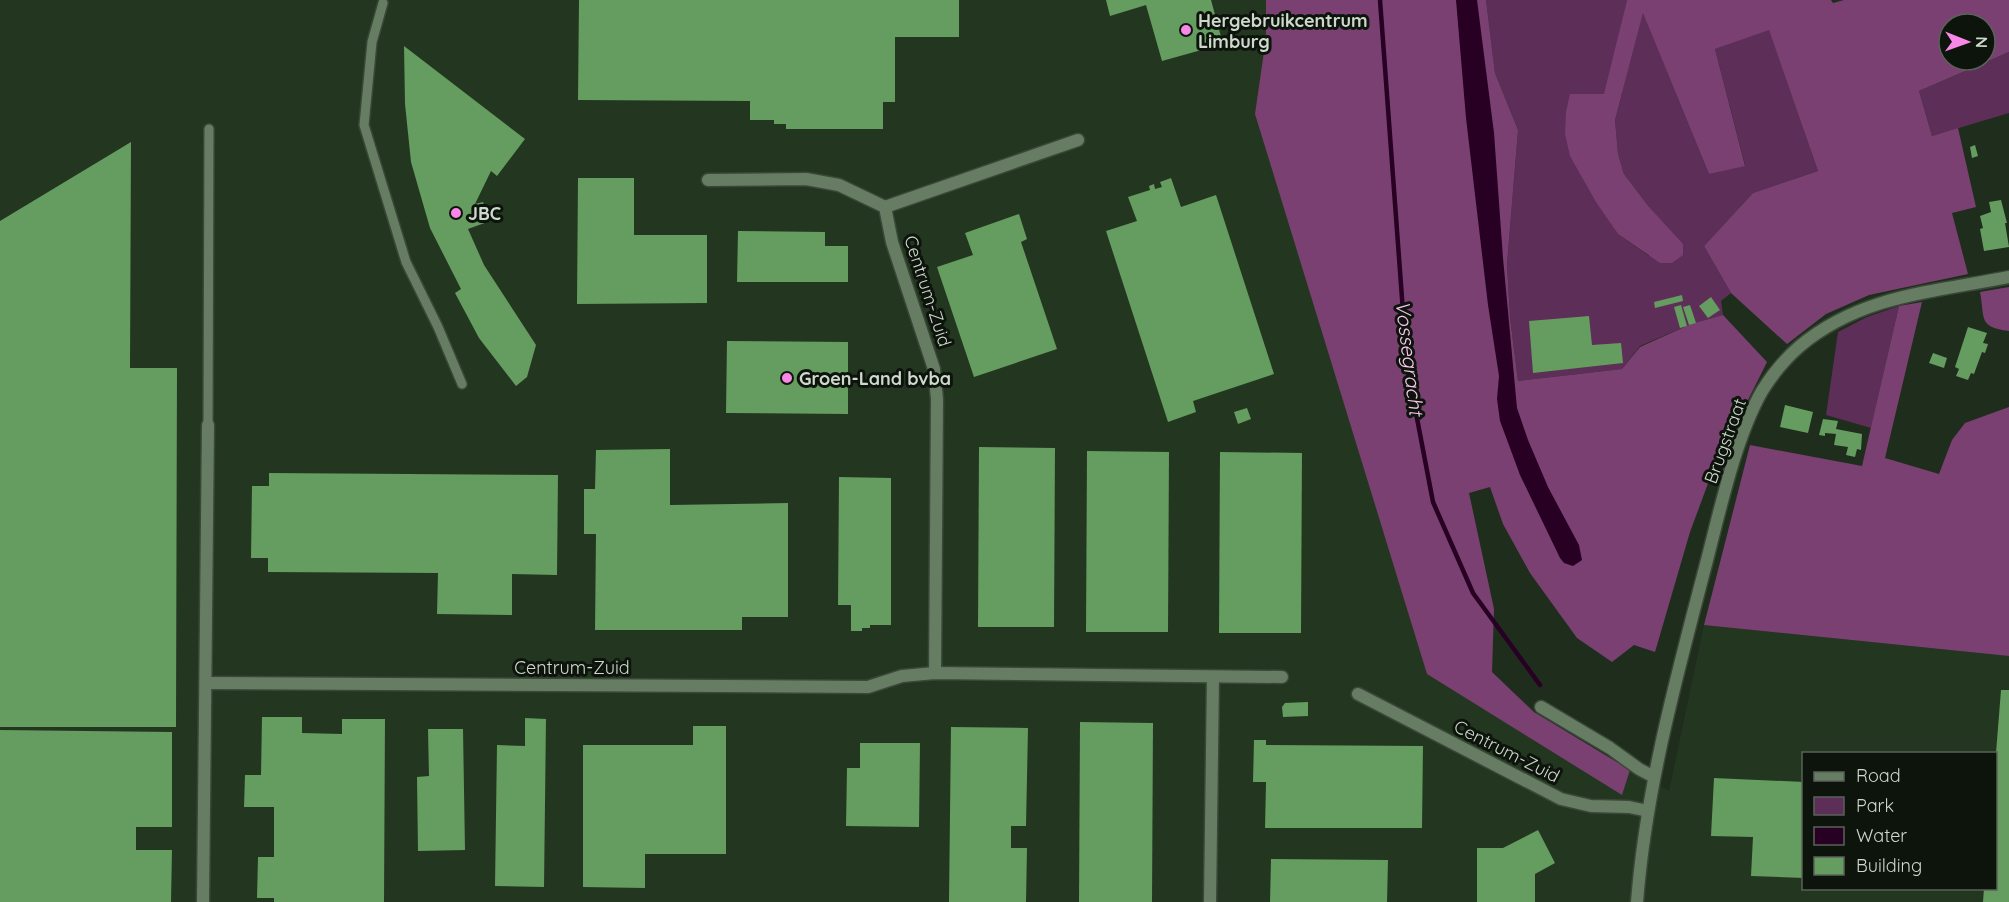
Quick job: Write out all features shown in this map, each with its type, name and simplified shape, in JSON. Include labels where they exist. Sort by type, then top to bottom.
[{"type":"street","points":[[708,180],[806,178],[839,185],[885,207],[1078,140]]},
{"type":"street","name":"Centrum-Zuid","points":[[885,207],[892,242],[934,369],[937,399],[935,674]]},
{"type":"street","name":"Brugstraat","points":[[1654,777],[1670,700],[1725,491],[1749,421],[1763,390],[1781,366],[1800,347],[1851,313],[1905,296],[2009,277]]},
{"type":"street","points":[[203,902],[208,425]]},
{"type":"street","name":"Centrum-Zuid","points":[[206,683],[868,687],[902,676],[935,674],[1282,677]]},
{"type":"street","points":[[1210,902],[1213,677]]},
{"type":"street","name":"Centrum-Zuid","points":[[1358,694],[1561,799],[1591,806],[1629,807],[1648,811]]},
{"type":"street","points":[[1541,706],[1654,777],[1641,852],[1637,902]]},
{"type":"lane","points":[[383,3],[372,42],[364,125],[406,262],[438,327],[462,384]]},
{"type":"lane","points":[[208,425],[209,129]]},
{"type":"shaded area","points":[[0,0],[1266,0],[1266,38],[1427,674],[1622,794],[1630,770],[1669,791],[1704,625],[2009,656],[2009,902],[0,902]]},
{"type":"shaded area","points":[[1266,0],[1486,0],[1495,73],[1518,130],[1507,264],[1510,318],[1518,381],[1622,369],[1640,347],[1691,324],[1723,315],[1767,362],[1713,470],[1690,532],[1655,652],[1634,645],[1612,662],[1577,638],[1530,573],[1503,524],[1490,487],[1469,493],[1494,609],[1492,672],[1534,712],[1630,770],[1622,795],[1427,674],[1255,114],[1266,38]]},
{"type":"shaded area","points":[[1627,0],[1831,0],[1833,3],[1844,0],[2009,0],[2009,52],[1997,57],[1997,12],[1937,12],[1937,72],[1963,72],[1919,91],[1932,136],[1958,128],[1976,207],[1952,213],[1968,274],[1869,295],[1826,314],[1787,344],[1731,293],[1704,246],[1753,193],[1818,171],[1769,30],[1715,49],[1745,166],[1709,174],[1643,13],[1615,120],[1618,154],[1624,174],[1649,207],[1683,244],[1683,255],[1672,263],[1660,263],[1618,234],[1596,202],[1570,156],[1565,134],[1570,94],[1604,94]]},
{"type":"shaded area","points":[[2009,287],[2009,331],[1992,327],[1985,320],[1980,292]]},
{"type":"shaded area","points":[[1922,302],[1885,458],[1939,474],[1952,440],[1965,423],[2009,407],[2009,656],[1704,625],[1750,445],[1862,466],[1899,306]]},
{"type":"green space","points":[[1486,0],[1627,0],[1585,182],[1618,234],[1649,256],[1649,207],[1624,174],[1618,154],[1615,120],[1643,12],[1709,174],[1745,165],[1715,49],[1769,29],[1818,171],[1753,193],[1704,246],[1731,293],[1721,301],[1723,315],[1691,324],[1640,346],[1622,369],[1518,381],[1510,318],[1507,264],[1518,130],[1495,73]]},
{"type":"green space","points":[[2009,52],[2009,113],[1932,136],[1919,91],[1963,72],[1997,72],[1997,57]]},
{"type":"green space","points":[[1899,306],[1871,428],[1826,415],[1838,332],[1867,317]]},
{"type":"water","points":[[1456,0],[1477,0],[1494,133],[1517,408],[1548,487],[1579,545],[1582,560],[1573,566],[1564,563],[1560,558],[1520,475],[1500,421],[1497,399],[1499,376],[1488,305],[1466,118]]},
{"type":"building","points":[[579,0],[959,0],[959,37],[895,37],[895,102],[883,102],[883,129],[786,129],[786,124],[774,124],[774,120],[750,120],[750,101],[578,100]]},
{"type":"building","name":"Hergebruikcentrum Limburg","points":[[1106,0],[1211,0],[1223,44],[1162,61],[1146,5],[1110,16]]},
{"type":"building","name":"JBC","points":[[404,46],[525,139],[497,176],[491,171],[475,204],[483,202],[490,221],[468,229],[484,265],[536,345],[527,377],[516,386],[479,338],[455,293],[461,289],[430,228],[411,162],[405,104]]},
{"type":"building","points":[[131,142],[130,368],[177,368],[176,727],[0,727],[0,221]]},
{"type":"building","points":[[1975,145],[1978,156],[1972,158],[1970,147]]},
{"type":"building","points":[[578,178],[634,178],[634,235],[707,235],[707,303],[577,304]]},
{"type":"building","points":[[1171,178],[1181,207],[1216,195],[1274,374],[1193,401],[1196,412],[1168,422],[1106,231],[1137,221],[1128,197],[1150,190],[1149,186],[1154,184],[1155,189],[1162,187],[1160,182]]},
{"type":"building","points":[[2001,200],[2007,223],[2005,223],[2009,247],[1984,251],[1980,216],[1991,212],[1989,202]]},
{"type":"building","points":[[1019,214],[1027,239],[1021,242],[1057,349],[974,377],[937,267],[973,255],[965,233]]},
{"type":"building","points":[[738,231],[825,232],[825,246],[848,246],[848,282],[737,282]]},
{"type":"building","points":[[1682,295],[1683,301],[1655,308],[1654,302]]},
{"type":"building","points":[[1711,297],[1720,310],[1708,318],[1699,306]]},
{"type":"building","points":[[1681,305],[1687,326],[1680,328],[1674,307]]},
{"type":"building","points":[[1690,305],[1696,323],[1689,325],[1683,307]]},
{"type":"building","points":[[1589,316],[1592,345],[1621,343],[1623,363],[1533,373],[1529,321]]},
{"type":"building","points":[[1968,327],[1987,333],[1983,343],[1988,344],[1985,353],[1982,352],[1974,374],[1971,373],[1968,380],[1956,376],[1959,369],[1955,367]]},
{"type":"building","name":"Groen-Land bvba","points":[[727,341],[848,342],[848,414],[726,413]]},
{"type":"building","points":[[1933,353],[1947,358],[1944,368],[1929,363]]},
{"type":"building","points":[[1785,405],[1813,412],[1808,433],[1780,427]]},
{"type":"building","points":[[1247,408],[1251,419],[1238,424],[1234,412]]},
{"type":"building","points":[[1823,419],[1838,421],[1836,429],[1862,434],[1861,450],[1857,449],[1855,457],[1846,455],[1848,447],[1834,445],[1836,434],[1819,435]]},
{"type":"building","points":[[979,447],[1055,448],[1054,627],[978,627]]},
{"type":"building","points":[[670,449],[670,505],[788,503],[788,617],[742,617],[742,630],[595,630],[596,534],[584,534],[584,489],[595,489],[596,450]]},
{"type":"building","points":[[1087,451],[1169,452],[1168,632],[1086,632]]},
{"type":"building","points":[[1220,452],[1302,453],[1301,633],[1219,633]]},
{"type":"building","points":[[269,473],[558,475],[557,575],[512,574],[512,615],[437,614],[438,573],[268,572],[268,558],[251,558],[252,486],[269,486]]},
{"type":"building","points":[[839,477],[891,478],[891,625],[870,625],[870,628],[862,628],[862,631],[851,631],[851,605],[838,605]]},
{"type":"building","points":[[2001,690],[2009,690],[2009,902],[1983,902],[1984,890],[1997,890],[1996,752]]},
{"type":"building","points":[[1308,702],[1308,716],[1283,717],[1282,707],[1285,703]]},
{"type":"building","points":[[262,717],[302,717],[302,733],[342,734],[342,719],[385,719],[384,902],[274,902],[274,898],[257,898],[258,857],[274,857],[274,807],[244,807],[245,775],[261,775]]},
{"type":"building","points":[[525,718],[546,719],[544,887],[495,886],[497,745],[525,746]]},
{"type":"building","points":[[1080,722],[1153,723],[1152,902],[1079,902]]},
{"type":"building","points":[[693,726],[726,726],[726,854],[645,854],[645,888],[583,887],[583,745],[693,745]]},
{"type":"building","points":[[951,727],[1028,728],[1026,826],[1011,826],[1011,848],[1027,848],[1026,902],[949,902]]},
{"type":"building","points":[[428,729],[463,729],[465,850],[418,851],[417,777],[429,776]]},
{"type":"building","points":[[0,730],[172,732],[172,827],[136,827],[136,850],[172,850],[171,902],[0,902]]},
{"type":"building","points":[[1254,740],[1266,740],[1266,745],[1423,746],[1422,828],[1265,828],[1266,782],[1253,782]]},
{"type":"building","points":[[860,743],[920,743],[919,827],[846,826],[847,768],[860,768]]},
{"type":"building","points":[[1714,778],[1802,782],[1802,878],[1751,876],[1753,837],[1711,836]]},
{"type":"building","points":[[1538,830],[1555,863],[1535,874],[1535,902],[1477,902],[1477,848],[1503,848]]},
{"type":"building","points":[[1271,859],[1388,860],[1387,902],[1270,902]]},
{"type":"waterway","name":"Vossegracht","points":[[1380,0],[1407,366],[1433,502],[1473,593],[1540,685]]},
{"type":"place","name":"Hergebruikcentrum Limburg","points":[[1186,30]]},
{"type":"place","name":"JBC","points":[[456,213]]},
{"type":"place","name":"Groen-Land bvba","points":[[787,378]]}]
